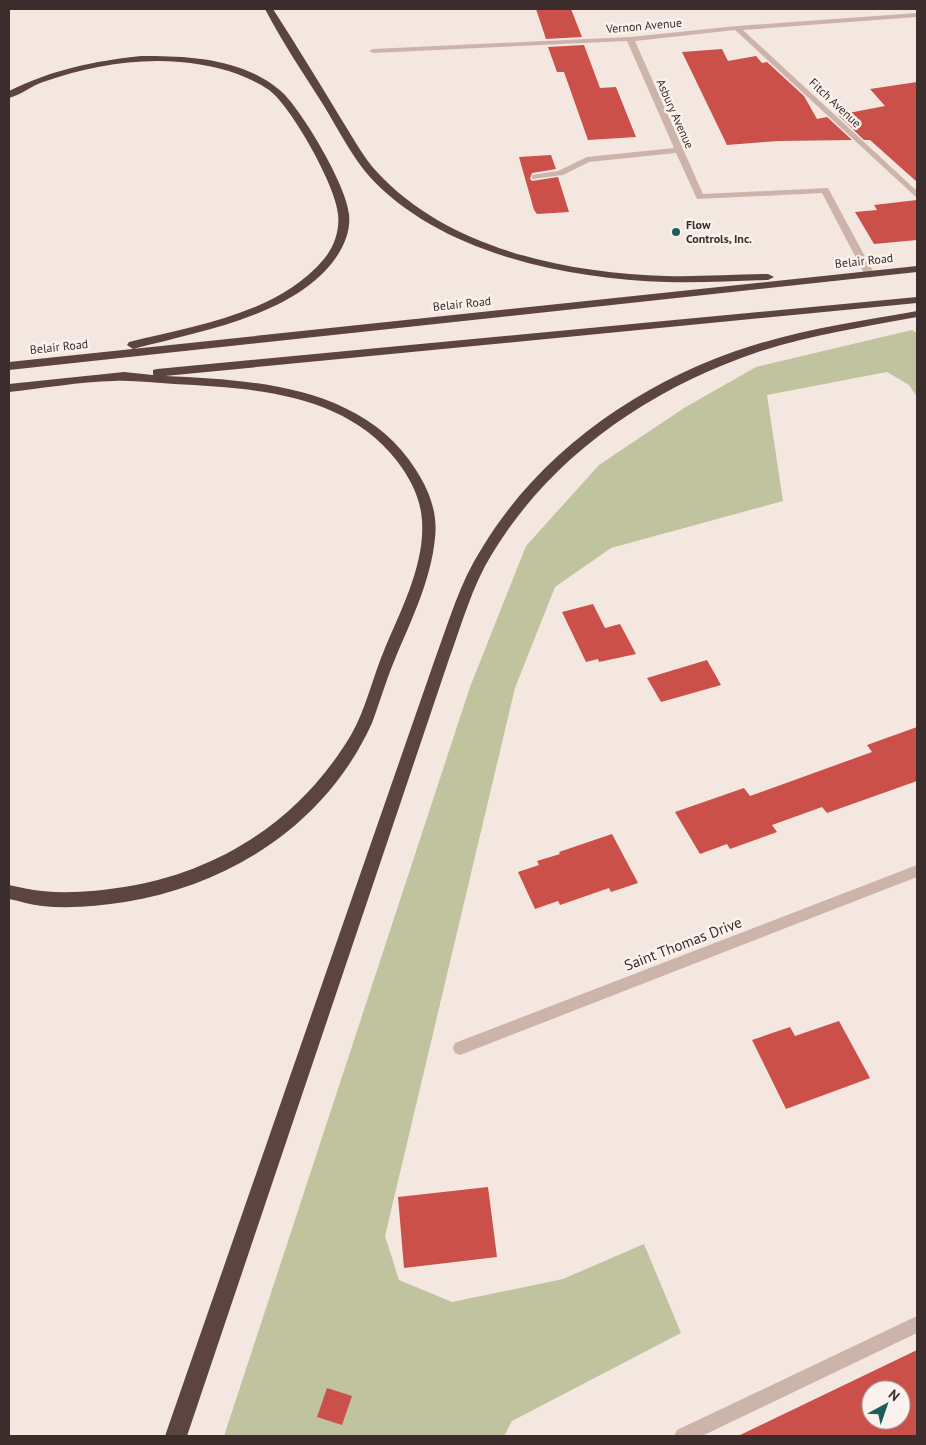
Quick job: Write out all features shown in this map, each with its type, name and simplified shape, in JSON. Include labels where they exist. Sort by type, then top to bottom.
[{"type":"highway","points":[[269,9],[354,148],[372,173],[388,189],[410,206],[470,239],[507,253],[552,265],[606,273],[665,278],[870,275]]},
{"type":"highway","points":[[9,94],[57,73],[113,61],[140,58],[191,60],[234,70],[271,88],[288,103],[338,190],[344,206],[342,234],[327,261],[285,295],[226,320],[87,358]]},
{"type":"highway","name":"Belair Road","points":[[9,366],[917,269]]},
{"type":"highway","points":[[9,388],[917,300]]},
{"type":"highway","points":[[176,1436],[442,659],[467,592],[487,551],[512,515],[567,454],[606,421],[644,397],[712,365],[800,336],[917,314]]},
{"type":"highway","points":[[9,892],[47,899],[112,896],[179,883],[230,862],[278,831],[322,792],[358,735],[426,560],[429,521],[419,487],[408,464],[388,442],[364,423],[338,409],[303,396],[269,389],[115,377]]},
{"type":"street","name":"Vernon Avenue","points":[[373,51],[630,39],[737,28],[917,15]]},
{"type":"street","name":"Fitch Avenue","points":[[737,28],[917,194]]},
{"type":"street","name":"Asbury Avenue","points":[[630,39],[700,197],[825,190],[870,275]]},
{"type":"street","points":[[535,178],[560,173],[587,160],[679,150]]},
{"type":"street","name":"Saint Thomas Drive","points":[[460,1048],[917,871]]},
{"type":"street","points":[[683,1436],[917,1324]]},
{"type":"green space","points":[[912,330],[917,333],[917,397],[909,385],[887,372],[767,395],[783,501],[611,548],[555,587],[515,688],[385,1236],[399,1280],[452,1302],[563,1279],[644,1244],[681,1333],[512,1421],[504,1436],[224,1436],[470,687],[526,546],[599,465],[684,408],[756,367]]},
{"type":"building","points":[[536,9],[571,9],[582,37],[546,39]]},
{"type":"building","points":[[584,45],[600,88],[616,87],[636,137],[588,140],[564,72],[557,72],[548,47]]},
{"type":"building","points":[[722,49],[728,61],[756,56],[762,63],[767,62],[804,96],[817,119],[827,117],[852,140],[778,141],[727,145],[682,52]]},
{"type":"building","points":[[917,82],[917,182],[870,140],[864,140],[838,115],[885,106],[870,89]]},
{"type":"building","points":[[551,155],[556,169],[532,173],[530,179],[532,181],[558,177],[569,212],[537,214],[534,210],[519,157]]},
{"type":"building","points":[[917,200],[917,240],[874,244],[855,212],[877,210],[874,205]]},
{"type":"building","points":[[593,604],[605,628],[620,624],[636,654],[599,662],[598,659],[586,662],[562,612]]},
{"type":"building","points":[[707,660],[721,685],[661,702],[647,678]]},
{"type":"building","points":[[917,727],[917,781],[827,813],[822,807],[772,825],[777,832],[730,849],[727,844],[700,854],[675,812],[744,788],[750,796],[872,752],[867,745]]},
{"type":"building","points":[[612,834],[638,883],[611,892],[609,888],[560,905],[558,901],[535,909],[518,872],[539,865],[537,861],[560,854],[559,852]]},
{"type":"building","points":[[839,1021],[870,1078],[786,1109],[752,1040],[790,1027],[795,1036]]},
{"type":"building","points":[[488,1187],[497,1257],[404,1268],[398,1197]]},
{"type":"building","points":[[917,1350],[917,1436],[738,1436]]},
{"type":"building","points":[[327,1388],[352,1396],[342,1425],[317,1417]]},
{"type":"place","name":"Flow Controls, Inc.","points":[[676,232]]}]
